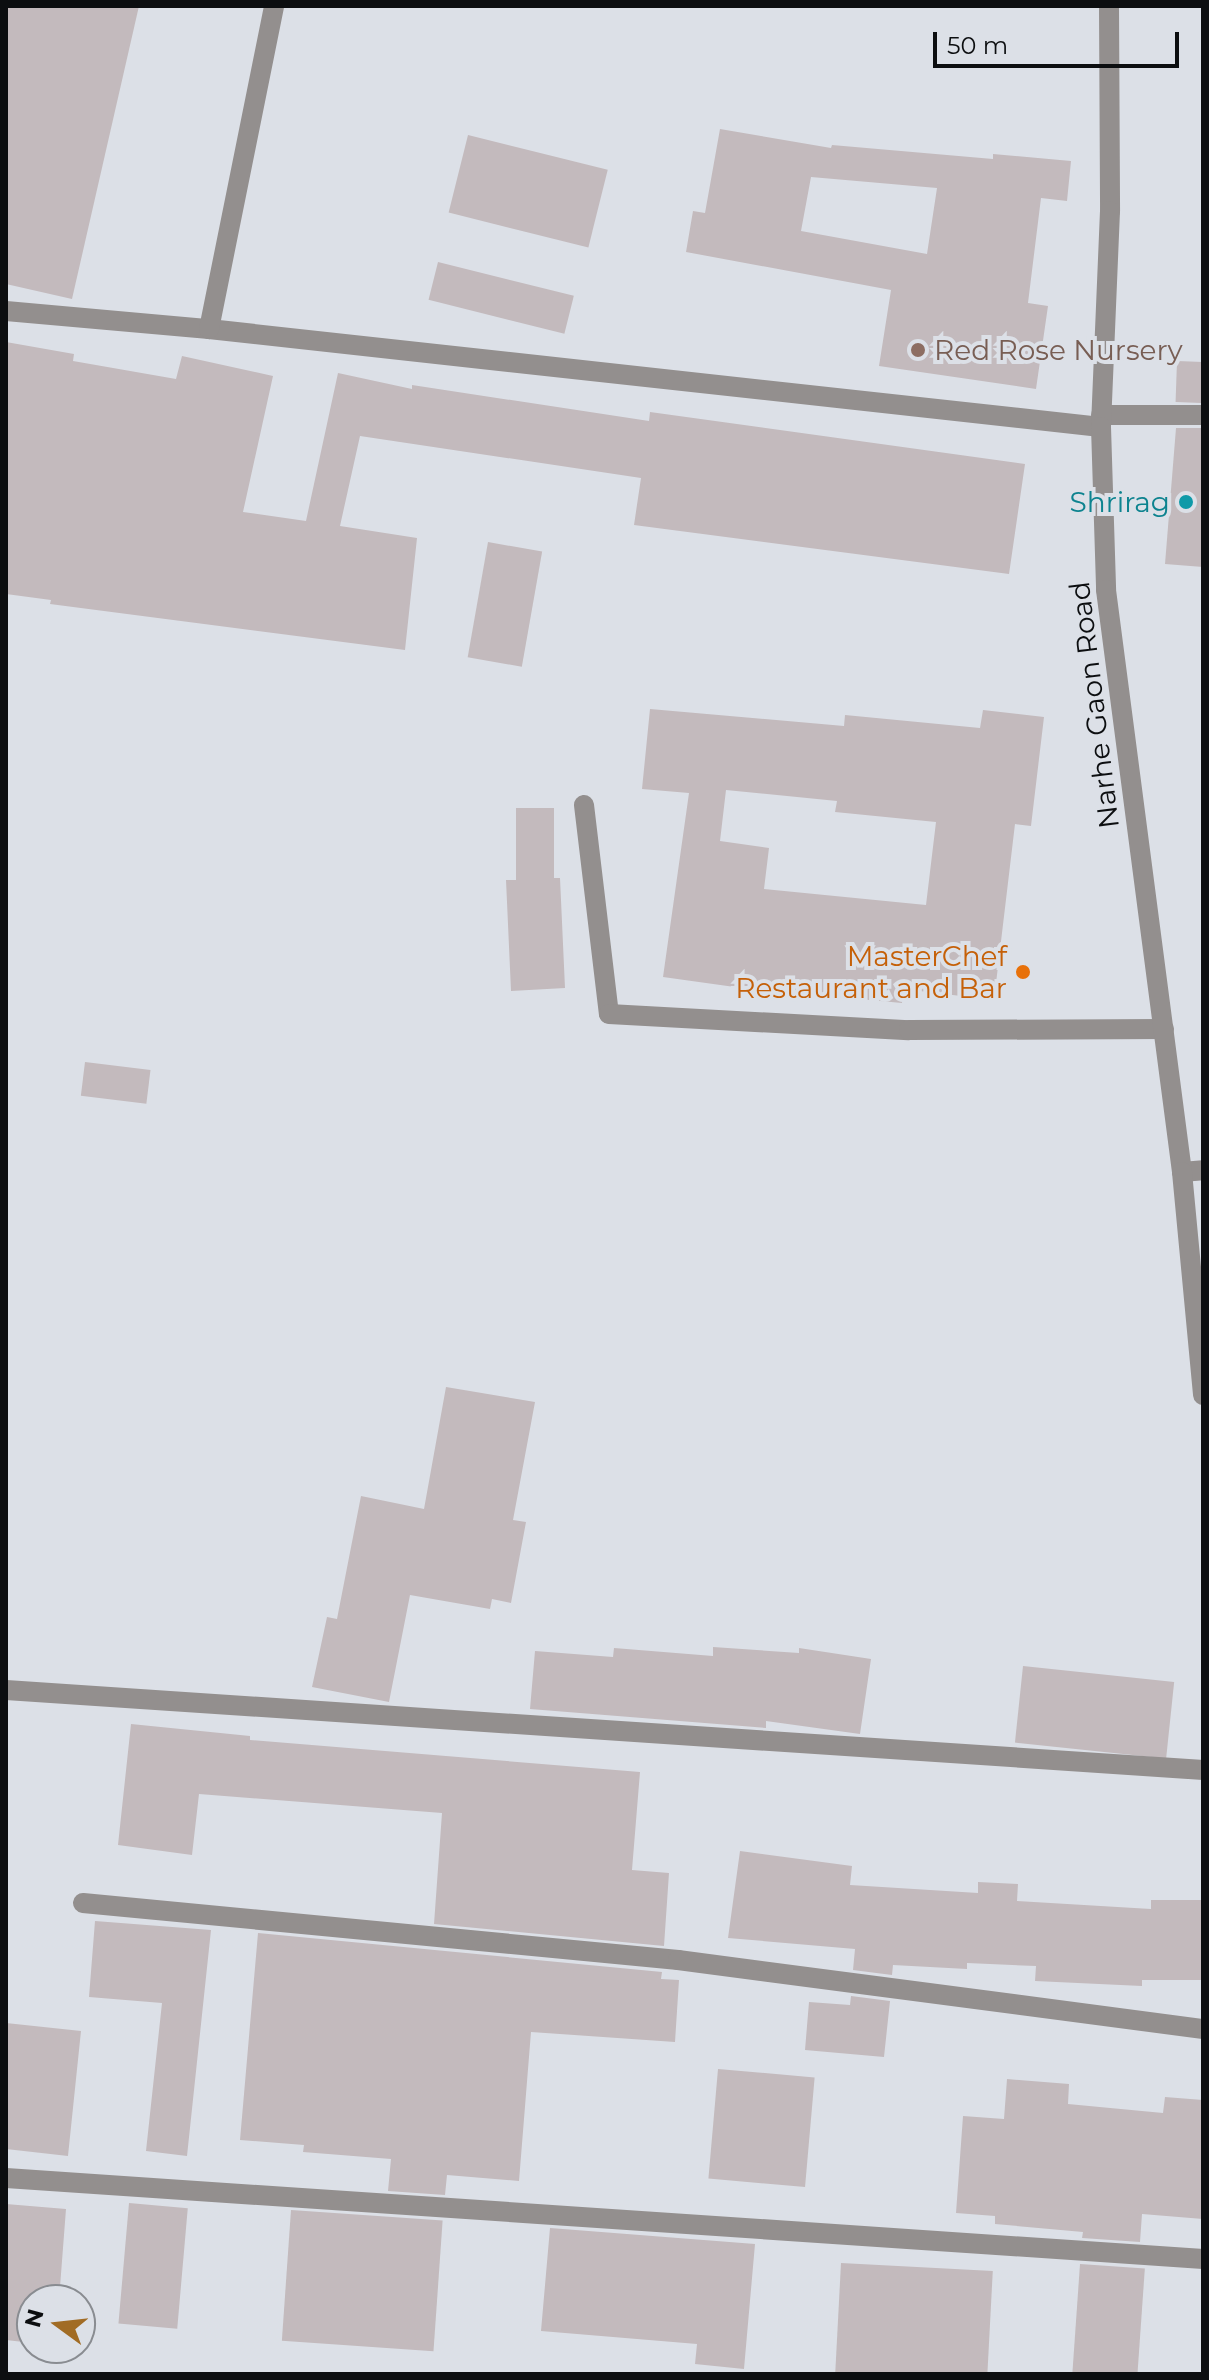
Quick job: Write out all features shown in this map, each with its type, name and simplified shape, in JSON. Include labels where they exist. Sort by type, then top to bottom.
[{"type":"street","points":[[209,329],[274,6]]},
{"type":"street","name":"Narhe Gaon Road","points":[[1109,6],[1110,211],[1101,421],[1106,590],[1182,1172],[1203,1395]]},
{"type":"street","points":[[6,311],[1101,421],[1203,415]]},
{"type":"street","points":[[584,805],[609,1014],[909,1030],[1164,1029]]},
{"type":"street","points":[[1182,1172],[1203,1170]]},
{"type":"street","points":[[6,1690],[1203,1770]]},
{"type":"street","points":[[83,1903],[678,1960],[1203,2029]]},
{"type":"street","points":[[6,2178],[1203,2259]]},
{"type":"building","points":[[6,6],[139,6],[72,299],[6,284]]},
{"type":"building","points":[[720,129],[831,148],[832,145],[993,159],[993,154],[1071,161],[1067,201],[1041,198],[1028,303],[1048,306],[1036,389],[879,366],[891,290],[686,252],[693,211],[705,213]],"holes":[[[811,177],[937,188],[927,254],[801,231]]]},
{"type":"building","points":[[468,135],[608,170],[588,247],[449,213]]},
{"type":"building","points":[[438,262],[574,296],[564,334],[429,300]]},
{"type":"building","points":[[6,342],[74,354],[73,361],[176,379],[182,356],[273,376],[243,512],[306,521],[338,373],[412,389],[412,385],[649,421],[650,412],[1025,464],[1009,574],[634,525],[641,478],[360,436],[340,526],[417,538],[405,650],[50,604],[51,600],[6,594]]},
{"type":"building","points":[[1177,361],[1203,362],[1202,403],[1176,402]]},
{"type":"building","name":"Shrirag","points":[[1176,428],[1203,428],[1203,567],[1165,564]]},
{"type":"building","points":[[488,542],[542,552],[522,667],[468,657]]},
{"type":"building","points":[[650,709],[844,726],[845,715],[980,728],[983,710],[1044,717],[1031,826],[1015,824],[994,1000],[903,989],[902,1003],[749,989],[663,977],[689,793],[642,789]],"holes":[[[726,790],[837,801],[835,812],[936,822],[926,905],[764,889],[769,848],[720,841]]]},
{"type":"building","points":[[516,808],[554,808],[554,878],[560,878],[565,988],[511,991],[506,880],[516,880]]},
{"type":"building","points":[[85,1062],[151,1070],[146,1104],[81,1096]]},
{"type":"building","points":[[446,1387],[535,1402],[513,1520],[526,1522],[511,1603],[492,1599],[490,1609],[410,1595],[389,1702],[312,1687],[327,1617],[337,1619],[361,1496],[424,1509]]},
{"type":"building","points":[[713,1647],[799,1653],[799,1648],[871,1659],[860,1734],[766,1721],[766,1728],[530,1709],[535,1651],[613,1657],[614,1648],[713,1656]]},
{"type":"building","points":[[1023,1666],[1174,1682],[1166,1758],[1015,1743]]},
{"type":"building","points":[[131,1724],[250,1736],[250,1740],[640,1772],[632,1870],[669,1873],[664,1946],[434,1924],[442,1813],[199,1794],[192,1855],[118,1845]]},
{"type":"building","points":[[740,1851],[852,1866],[850,1885],[978,1893],[978,1882],[1018,1884],[1017,1901],[1151,1909],[1151,1900],[1203,1900],[1203,1980],[1142,1980],[1142,1986],[1035,1981],[1036,1966],[967,1963],[967,1969],[893,1965],[892,1975],[853,1970],[855,1949],[728,1938]]},
{"type":"building","points":[[95,1921],[211,1930],[187,2156],[146,2151],[162,2003],[89,1997]]},
{"type":"building","points":[[258,1933],[662,1972],[661,1979],[679,1980],[675,2042],[531,2032],[519,2181],[447,2175],[445,2195],[388,2191],[391,2159],[303,2152],[304,2145],[240,2140]]},
{"type":"building","points":[[851,1996],[890,2001],[884,2057],[805,2050],[809,2002],[850,2005]]},
{"type":"building","points":[[6,2023],[81,2031],[68,2156],[6,2149]]},
{"type":"building","points":[[718,2069],[815,2077],[805,2187],[708,2179]]},
{"type":"building","points":[[1007,2079],[1069,2084],[1068,2104],[1163,2113],[1165,2097],[1203,2100],[1203,2219],[1142,2214],[1140,2242],[1082,2238],[1083,2232],[995,2224],[995,2216],[956,2213],[963,2116],[1004,2119]]},
{"type":"building","points":[[129,2203],[188,2208],[177,2329],[118,2324]]},
{"type":"building","points":[[6,2204],[66,2209],[60,2284],[16,2284],[16,2341],[6,2340]]},
{"type":"building","points":[[291,2210],[443,2221],[433,2351],[282,2341]]},
{"type":"building","points":[[550,2228],[755,2244],[744,2369],[695,2364],[697,2344],[541,2331]]},
{"type":"building","points":[[841,2263],[993,2271],[987,2374],[835,2374]]},
{"type":"building","points":[[1080,2264],[1145,2269],[1137,2374],[1072,2374]]},
{"type":"place","name":"Red Rose Nursery","points":[[918,350]]},
{"type":"place","name":"Shrirag","points":[[1186,502]]},
{"type":"place","name":"MasterChef Restaurant and Bar","points":[[1023,972]]}]
